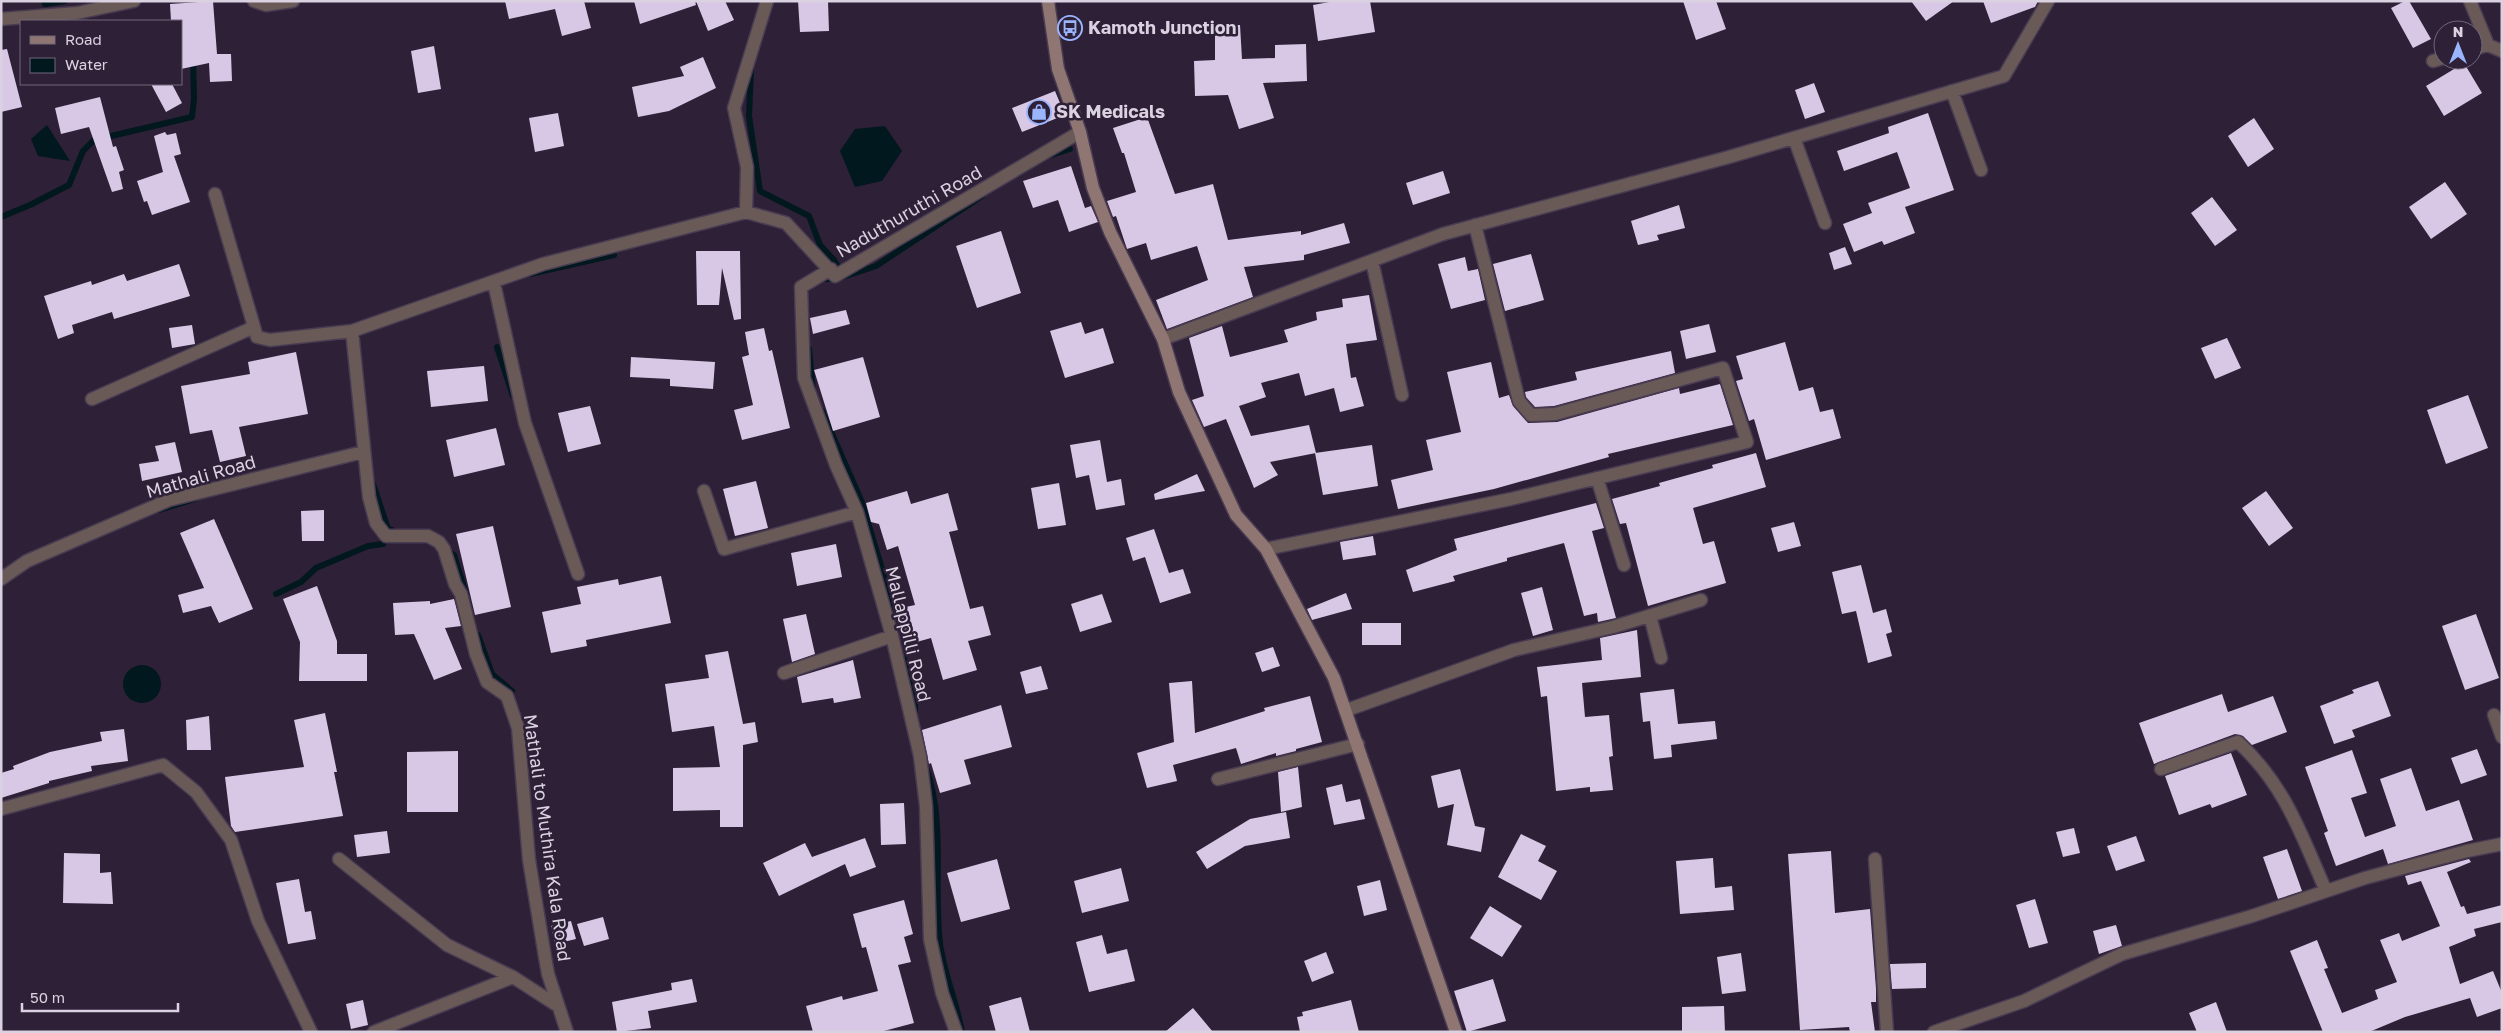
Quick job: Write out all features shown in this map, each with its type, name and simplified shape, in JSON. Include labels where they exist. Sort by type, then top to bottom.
[{"type":"main road","points":[[1048,1],[1058,69],[1080,132],[1093,188],[1110,232],[1163,339],[1179,392],[1236,515],[1266,549],[1334,678],[1347,710],[1456,1032]]},
{"type":"street","points":[[1,19],[76,7],[134,1]]},
{"type":"street","points":[[254,1],[266,4],[293,1]]},
{"type":"street","points":[[215,194],[257,337],[270,340],[352,331],[494,283],[543,264],[746,212],[747,167],[734,108],[767,1]]},
{"type":"street","points":[[1163,339],[1443,234],[1794,138],[2004,76],[2048,1]]},
{"type":"street","points":[[2470,1],[2488,45]]},
{"type":"street","points":[[2483,47],[2488,45],[2502,51]]},
{"type":"street","points":[[1952,91],[1981,170]]},
{"type":"street","name":"Naduthuruthi Road","points":[[746,212],[786,223],[831,269],[835,276],[1080,132]]},
{"type":"street","points":[[1794,138],[1825,223]]},
{"type":"street","points":[[1266,549],[1436,515],[1747,442],[1723,368],[1555,414],[1531,414],[1519,401],[1475,225]]},
{"type":"street","points":[[1372,262],[1402,395]]},
{"type":"street","name":"Mallappilli Road","points":[[831,269],[805,285],[804,378],[836,465],[857,512],[892,636],[922,773],[926,806],[930,940],[942,993],[956,1032]]},
{"type":"street","points":[[494,283],[525,423],[578,574]]},
{"type":"street","points":[[92,399],[254,327]]},
{"type":"street","points":[[352,331],[363,452]]},
{"type":"street","name":"Mathali to Muthira Kala Road","points":[[363,452],[368,497],[376,522],[386,536],[428,536],[439,542],[444,549],[455,584],[461,594],[476,654],[487,682],[507,696],[518,728],[529,860],[548,974],[568,1032]]},
{"type":"street","name":"Mathali Road","points":[[1,579],[27,561],[169,500],[363,452]]},
{"type":"street","points":[[1597,478],[1624,565]]},
{"type":"street","points":[[704,491],[724,549],[857,512]]},
{"type":"street","points":[[1347,710],[1514,650],[1613,627],[1702,600]]},
{"type":"street","points":[[1650,616],[1661,658]]},
{"type":"street","points":[[784,673],[892,636]]},
{"type":"street","points":[[2494,715],[2502,737]]},
{"type":"street","points":[[2161,769],[2238,742],[2260,762],[2287,801],[2326,891]]},
{"type":"street","points":[[1218,779],[1358,744]]},
{"type":"street","points":[[1,809],[163,765],[196,792],[231,840],[258,922],[311,1032]]},
{"type":"street","points":[[1934,1032],[2024,1002],[2122,954],[2412,866],[2502,844]]},
{"type":"street","points":[[339,859],[447,945],[513,977],[558,1006]]},
{"type":"street","points":[[1875,859],[1887,1032]]},
{"type":"street","points":[[374,1032],[513,977]]},
{"type":"water","points":[[47,125],[70,161],[38,156],[31,139]]},
{"type":"water","points":[[885,126],[902,151],[882,181],[855,187],[840,151],[855,129]]},
{"type":"water","points":[[142,665],[155,671],[161,684],[155,697],[142,703],[129,697],[123,684],[129,671]]},
{"type":"building","points":[[213,1],[217,54],[231,54],[232,81],[210,82],[209,63],[182,69],[182,20],[171,20],[170,4]]},
{"type":"building","points":[[505,1],[584,1],[591,28],[562,36],[555,9],[509,19]]},
{"type":"building","points":[[634,1],[695,1],[696,5],[640,24]]},
{"type":"building","points":[[696,1],[725,1],[734,20],[708,31]]},
{"type":"building","points":[[798,1],[828,1],[829,31],[800,32]]},
{"type":"building","points":[[1335,1],[1370,1],[1375,32],[1318,41],[1313,5]]},
{"type":"building","points":[[1683,1],[1716,1],[1726,29],[1696,40]]},
{"type":"building","points":[[1911,1],[1954,1],[1926,21]]},
{"type":"building","points":[[1983,1],[2038,1],[2035,7],[1991,23]]},
{"type":"building","points":[[2409,1],[2431,39],[2413,48],[2391,8]]},
{"type":"building","points":[[1240,25],[1242,59],[1275,58],[1275,45],[1306,44],[1307,81],[1263,83],[1274,118],[1239,129],[1228,95],[1195,96],[1194,61],[1215,60],[1215,26]]},
{"type":"building","points":[[434,46],[441,89],[418,93],[411,51]]},
{"type":"building","points":[[7,49],[22,107],[1,112],[1,50]]},
{"type":"building","points":[[703,57],[716,88],[669,111],[638,117],[632,87],[684,76],[680,67]]},
{"type":"building","points":[[2452,70],[2468,70],[2482,93],[2444,116],[2426,86]]},
{"type":"building","points":[[1814,83],[1825,112],[1805,119],[1795,90]]},
{"type":"building","points":[[152,85],[173,85],[182,103],[166,112]]},
{"type":"building","name":"SK Medicals","points":[[1055,91],[1065,115],[1022,132],[1012,108]]},
{"type":"building","points":[[100,97],[113,147],[116,146],[124,170],[119,172],[123,189],[112,192],[89,127],[61,134],[55,108]]},
{"type":"building","points":[[558,113],[564,146],[535,152],[529,118]]},
{"type":"building","points":[[1928,113],[1954,190],[1905,207],[1915,233],[1884,245],[1882,241],[1854,252],[1843,224],[1872,213],[1868,203],[1910,188],[1897,152],[1844,171],[1837,151],[1889,133],[1888,127]]},
{"type":"building","points":[[1147,117],[1175,194],[1213,184],[1228,240],[1301,231],[1301,235],[1344,223],[1350,243],[1304,255],[1304,260],[1244,267],[1253,297],[1167,329],[1156,300],[1208,280],[1197,246],[1151,260],[1146,243],[1127,249],[1116,216],[1113,217],[1107,201],[1136,192],[1124,153],[1122,153],[1113,128]]},
{"type":"building","points":[[2254,118],[2274,149],[2248,167],[2228,136]]},
{"type":"building","points":[[165,132],[167,135],[176,133],[181,154],[174,156],[190,202],[152,215],[147,201],[144,202],[137,181],[163,172],[154,136]]},
{"type":"building","points":[[1071,166],[1085,208],[1091,206],[1098,222],[1069,232],[1058,200],[1033,208],[1023,181]]},
{"type":"building","points":[[1443,171],[1450,193],[1413,205],[1406,183]]},
{"type":"building","points":[[2445,182],[2467,214],[2431,239],[2409,207]]},
{"type":"building","points":[[2212,197],[2237,230],[2215,246],[2191,213]]},
{"type":"building","points":[[1679,205],[1685,228],[1657,235],[1659,240],[1638,245],[1631,221]]},
{"type":"building","points":[[1001,231],[1021,293],[977,308],[956,246]]},
{"type":"building","points":[[1845,247],[1852,264],[1834,270],[1829,253]]},
{"type":"building","points":[[696,251],[740,251],[741,319],[734,320],[722,268],[719,305],[697,305]]},
{"type":"building","points":[[1531,254],[1544,300],[1505,311],[1493,264]]},
{"type":"building","points":[[1465,257],[1468,271],[1478,269],[1485,300],[1451,309],[1438,264]]},
{"type":"building","points":[[179,264],[190,296],[114,319],[112,312],[72,325],[74,333],[58,339],[44,296],[91,281],[92,285],[124,274],[127,281]]},
{"type":"building","points":[[1369,295],[1377,340],[1346,344],[1351,378],[1356,377],[1364,406],[1340,412],[1334,388],[1305,396],[1299,373],[1261,383],[1266,397],[1239,406],[1251,436],[1309,425],[1316,453],[1270,462],[1278,475],[1254,488],[1226,419],[1204,427],[1192,400],[1204,396],[1189,338],[1222,326],[1230,357],[1288,342],[1284,330],[1317,320],[1316,312],[1343,307],[1342,299]]},
{"type":"building","points":[[846,310],[850,324],[813,334],[810,318]]},
{"type":"building","points":[[1081,322],[1085,334],[1103,328],[1114,363],[1065,378],[1050,331]]},
{"type":"building","points":[[1709,324],[1716,352],[1686,359],[1680,331]]},
{"type":"building","points":[[192,325],[195,344],[172,348],[169,328]]},
{"type":"building","points":[[764,328],[769,351],[772,350],[790,428],[742,440],[734,410],[753,405],[742,357],[749,355],[745,332]]},
{"type":"building","points":[[2227,338],[2241,368],[2215,379],[2201,348]]},
{"type":"building","points":[[1785,342],[1799,391],[1813,387],[1820,412],[1833,409],[1841,438],[1766,460],[1754,419],[1749,421],[1736,381],[1743,379],[1736,356]]},
{"type":"building","points":[[1671,351],[1675,373],[1554,406],[1535,407],[1526,397],[1525,392],[1577,380],[1575,372]]},
{"type":"building","points":[[296,352],[308,414],[239,427],[246,456],[220,462],[212,430],[190,434],[181,386],[250,374],[248,362]]},
{"type":"building","points":[[631,357],[715,362],[713,389],[670,386],[670,379],[630,377]]},
{"type":"building","points":[[863,357],[880,417],[833,431],[814,370]]},
{"type":"building","points":[[1491,362],[1499,398],[1509,395],[1513,406],[1528,423],[1557,422],[1679,388],[1680,394],[1720,384],[1733,425],[1608,454],[1609,457],[1494,489],[1398,509],[1391,480],[1433,470],[1426,440],[1461,432],[1447,372]]},
{"type":"building","points":[[484,366],[488,401],[431,407],[427,371]]},
{"type":"building","points":[[2468,395],[2488,448],[2446,464],[2427,410]]},
{"type":"building","points":[[590,406],[601,444],[568,452],[558,413]]},
{"type":"building","points":[[496,428],[505,465],[454,477],[446,440]]},
{"type":"building","points":[[1100,440],[1107,482],[1121,479],[1125,505],[1096,510],[1089,475],[1076,478],[1070,445]]},
{"type":"building","points":[[175,442],[182,472],[142,481],[139,464],[159,461],[155,446]]},
{"type":"building","points":[[1372,445],[1378,486],[1323,495],[1315,453]]},
{"type":"building","points":[[1756,453],[1766,487],[1693,508],[1703,544],[1714,541],[1726,583],[1648,606],[1626,523],[1620,524],[1612,499],[1660,486],[1659,483],[1713,468],[1712,465]]},
{"type":"building","points":[[1197,474],[1205,491],[1155,500],[1154,494]]},
{"type":"building","points":[[756,481],[768,528],[735,536],[723,489]]},
{"type":"building","points":[[1059,483],[1066,525],[1038,529],[1031,488]]},
{"type":"building","points":[[907,491],[911,504],[948,493],[958,530],[949,532],[970,609],[983,606],[991,635],[968,641],[977,670],[943,680],[931,638],[906,645],[896,609],[915,605],[898,546],[887,550],[879,524],[871,522],[866,503]]},
{"type":"building","points":[[2266,491],[2293,528],[2269,546],[2242,508]]},
{"type":"building","points":[[1596,503],[1604,528],[1592,531],[1616,618],[1598,622],[1597,613],[1584,616],[1564,543],[1507,558],[1507,561],[1453,576],[1455,581],[1413,592],[1406,570],[1457,550],[1454,539]]},
{"type":"building","points":[[324,510],[324,541],[302,541],[301,511]]},
{"type":"building","points":[[214,519],[253,609],[219,623],[211,606],[183,613],[178,595],[204,588],[180,533]]},
{"type":"building","points":[[1794,522],[1801,546],[1778,552],[1771,528]]},
{"type":"building","points":[[493,526],[511,607],[475,615],[456,534]]},
{"type":"building","points":[[1154,529],[1169,573],[1183,569],[1191,593],[1160,603],[1145,557],[1133,561],[1126,538]]},
{"type":"building","points":[[1373,536],[1376,555],[1343,560],[1340,542]]},
{"type":"building","points":[[836,544],[842,577],[797,586],[791,553]]},
{"type":"building","points":[[1861,565],[1873,613],[1886,609],[1892,632],[1886,634],[1892,656],[1868,663],[1856,611],[1842,614],[1832,572]]},
{"type":"building","points":[[661,576],[671,623],[586,640],[587,646],[551,653],[542,612],[581,604],[577,587],[618,579],[619,585]]},
{"type":"building","points":[[317,586],[337,641],[337,654],[367,654],[367,681],[299,681],[300,642],[283,599]]},
{"type":"building","points":[[1542,587],[1553,630],[1533,636],[1521,593]]},
{"type":"building","points":[[1346,593],[1352,609],[1312,620],[1307,609]]},
{"type":"building","points":[[1102,594],[1112,622],[1080,632],[1071,604]]},
{"type":"building","points":[[454,599],[461,626],[445,628],[462,669],[434,680],[414,634],[395,635],[393,603],[430,601],[430,604]]},
{"type":"building","points":[[806,614],[815,654],[792,662],[783,619]]},
{"type":"building","points":[[2476,614],[2499,678],[2465,690],[2442,626]]},
{"type":"building","points":[[1362,623],[1401,623],[1401,645],[1362,645]]},
{"type":"building","points":[[1637,630],[1641,677],[1582,683],[1585,717],[1609,715],[1613,756],[1609,757],[1613,790],[1590,792],[1590,787],[1556,791],[1547,696],[1541,697],[1537,667],[1602,660],[1600,638]]},
{"type":"building","points":[[1273,647],[1280,666],[1262,672],[1255,653]]},
{"type":"building","points":[[728,651],[743,724],[755,722],[758,742],[743,745],[743,827],[720,827],[720,810],[673,811],[673,768],[720,767],[714,726],[672,732],[665,684],[709,678],[705,655]]},
{"type":"building","points":[[853,660],[861,698],[834,703],[833,698],[802,703],[797,677]]},
{"type":"building","points":[[1041,666],[1048,689],[1026,694],[1020,672]]},
{"type":"building","points":[[1192,681],[1195,733],[1265,711],[1264,708],[1310,696],[1322,742],[1296,749],[1296,751],[1276,756],[1276,753],[1241,764],[1236,748],[1173,765],[1177,781],[1147,788],[1137,753],[1174,742],[1169,683]]},
{"type":"building","points":[[2378,681],[2391,716],[2352,730],[2355,737],[2334,744],[2320,706],[2354,693],[2352,690]]},
{"type":"building","points":[[1674,689],[1678,724],[1715,721],[1717,739],[1671,745],[1672,757],[1654,759],[1650,721],[1643,722],[1640,693]]},
{"type":"building","points":[[2222,694],[2228,712],[2273,696],[2287,732],[2252,745],[2243,736],[2235,734],[2154,764],[2139,723]]},
{"type":"building","points":[[1001,705],[1012,747],[964,760],[971,784],[940,793],[931,763],[929,764],[922,730]]},
{"type":"building","points":[[325,713],[337,772],[334,772],[343,816],[235,832],[231,826],[225,777],[304,767],[294,720]]},
{"type":"building","points":[[209,716],[211,750],[187,750],[186,720]]},
{"type":"building","points":[[124,729],[128,761],[91,766],[92,771],[49,781],[49,783],[1,798],[1,773],[14,769],[13,766],[50,752],[102,741],[100,732]]},
{"type":"building","points":[[2477,749],[2487,775],[2461,784],[2451,758]]},
{"type":"building","points":[[2352,750],[2367,793],[2351,798],[2365,837],[2396,826],[2380,779],[2411,768],[2426,811],[2459,800],[2473,840],[2388,864],[2383,849],[2336,866],[2324,833],[2328,831],[2305,767]]},
{"type":"building","points":[[458,751],[458,812],[407,812],[407,752]]},
{"type":"building","points":[[2231,753],[2247,795],[2212,808],[2210,804],[2179,815],[2165,776]]},
{"type":"building","points":[[1298,767],[1302,807],[1281,812],[1278,772]]},
{"type":"building","points":[[1460,769],[1475,826],[1485,828],[1481,852],[1447,845],[1454,804],[1438,808],[1431,776]]},
{"type":"building","points":[[1342,784],[1346,802],[1360,799],[1365,819],[1334,825],[1326,788]]},
{"type":"building","points":[[904,803],[906,844],[881,845],[880,804]]},
{"type":"building","points":[[1286,812],[1290,838],[1245,846],[1207,869],[1196,852],[1250,819]]},
{"type":"building","points":[[2074,828],[2080,853],[2063,857],[2056,832]]},
{"type":"building","points":[[387,831],[390,853],[357,857],[354,835]]},
{"type":"building","points":[[1521,834],[1546,846],[1538,861],[1557,871],[1541,900],[1498,877]]},
{"type":"building","points":[[2136,836],[2145,861],[2116,871],[2107,846]]},
{"type":"building","points":[[865,838],[876,867],[850,877],[845,864],[779,896],[763,863],[805,843],[812,857]]},
{"type":"building","points":[[2287,849],[2302,891],[2278,899],[2263,857]]},
{"type":"building","points":[[1831,851],[1835,913],[1870,909],[1876,989],[1876,1002],[1871,1002],[1875,1032],[1850,1032],[1849,1027],[1800,1030],[1788,854]]},
{"type":"building","points":[[64,853],[100,854],[100,873],[111,872],[113,904],[63,903]]},
{"type":"building","points":[[1713,858],[1715,888],[1732,886],[1734,910],[1680,914],[1676,861]]},
{"type":"building","points":[[997,859],[1010,909],[961,922],[947,873]]},
{"type":"building","points":[[2469,859],[2471,862],[2447,872],[2461,907],[2464,906],[2467,914],[2502,905],[2502,922],[2474,929],[2476,936],[2449,947],[2460,984],[2493,971],[2502,993],[2502,1008],[2477,1017],[2470,998],[2405,1017],[2369,1032],[2323,1032],[2290,951],[2317,940],[2328,968],[2324,969],[2342,1013],[2378,999],[2375,990],[2397,982],[2380,940],[2399,933],[2402,941],[2440,926],[2421,881],[2408,885],[2405,876]]},
{"type":"building","points":[[1121,868],[1129,901],[1082,913],[1074,881]]},
{"type":"building","points":[[299,879],[305,912],[311,911],[316,939],[288,944],[276,883]]},
{"type":"building","points":[[1380,880],[1387,910],[1364,916],[1357,886]]},
{"type":"building","points":[[2035,899],[2048,943],[2029,948],[2016,905]]},
{"type":"building","points":[[904,900],[913,934],[904,937],[911,962],[898,965],[914,1023],[880,1032],[813,1032],[806,1006],[842,996],[843,1000],[878,991],[866,947],[862,948],[853,914]]},
{"type":"building","points":[[1490,906],[1522,926],[1502,957],[1470,938]]},
{"type":"building","points":[[603,917],[609,939],[584,946],[577,924]]},
{"type":"building","points":[[571,921],[576,939],[555,944],[551,926]]},
{"type":"building","points":[[2116,925],[2122,946],[2099,954],[2093,931]]},
{"type":"building","points":[[1102,935],[1107,954],[1127,949],[1135,981],[1089,992],[1076,942]]},
{"type":"building","points":[[1326,952],[1334,973],[1312,982],[1304,961]]},
{"type":"building","points":[[1741,953],[1746,991],[1722,994],[1717,957]]},
{"type":"building","points":[[1926,963],[1926,988],[1892,989],[1890,964]]},
{"type":"building","points":[[692,979],[697,1002],[648,1011],[651,1028],[617,1032],[612,1002],[672,990],[671,983]]},
{"type":"building","points":[[1493,979],[1506,1021],[1467,1032],[1454,991]]},
{"type":"building","points":[[1021,997],[1030,1032],[996,1032],[989,1006]]},
{"type":"building","points":[[363,1000],[368,1025],[351,1029],[346,1004]]},
{"type":"building","points":[[1351,1000],[1359,1032],[1300,1032],[1297,1017],[1303,1016],[1302,1012]]},
{"type":"building","points":[[2216,1002],[2227,1032],[2197,1032],[2189,1013]]},
{"type":"building","points":[[1724,1006],[1725,1032],[1682,1032],[1682,1007]]},
{"type":"building","points":[[1193,1008],[1213,1032],[1165,1032]]},
{"type":"waterway","points":[[45,4],[65,1]]},
{"type":"waterway","points":[[1,217],[69,185],[83,151],[94,140],[192,117],[194,99],[193,59]]},
{"type":"waterway","points":[[751,69],[749,116],[760,191],[809,216],[820,245],[834,260],[842,274]]},
{"type":"waterway","points":[[1048,156],[1070,149]]},
{"type":"waterway","points":[[819,279],[837,279],[876,266],[982,196]]},
{"type":"waterway","points":[[530,274],[614,255]]},
{"type":"waterway","points":[[497,347],[513,396]]},
{"type":"waterway","points":[[809,349],[813,391]]},
{"type":"waterway","points":[[822,411],[861,500],[883,572],[891,609]]},
{"type":"waterway","points":[[373,484],[388,529],[392,530]]},
{"type":"waterway","points":[[159,510],[195,499]]},
{"type":"waterway","points":[[276,594],[301,582],[316,568],[368,546],[383,544],[386,535]]},
{"type":"waterway","points":[[446,550],[454,555],[466,594]]},
{"type":"waterway","points":[[478,635],[492,674],[512,691]]},
{"type":"waterway","points":[[903,655],[915,703],[915,716]]},
{"type":"waterway","points":[[926,767],[936,810],[940,943],[962,1032]]},
{"type":"place","name":"Kamoth Junction","points":[[1070,28]]},
{"type":"place","name":"SK Medicals","points":[[1039,112]]}]
